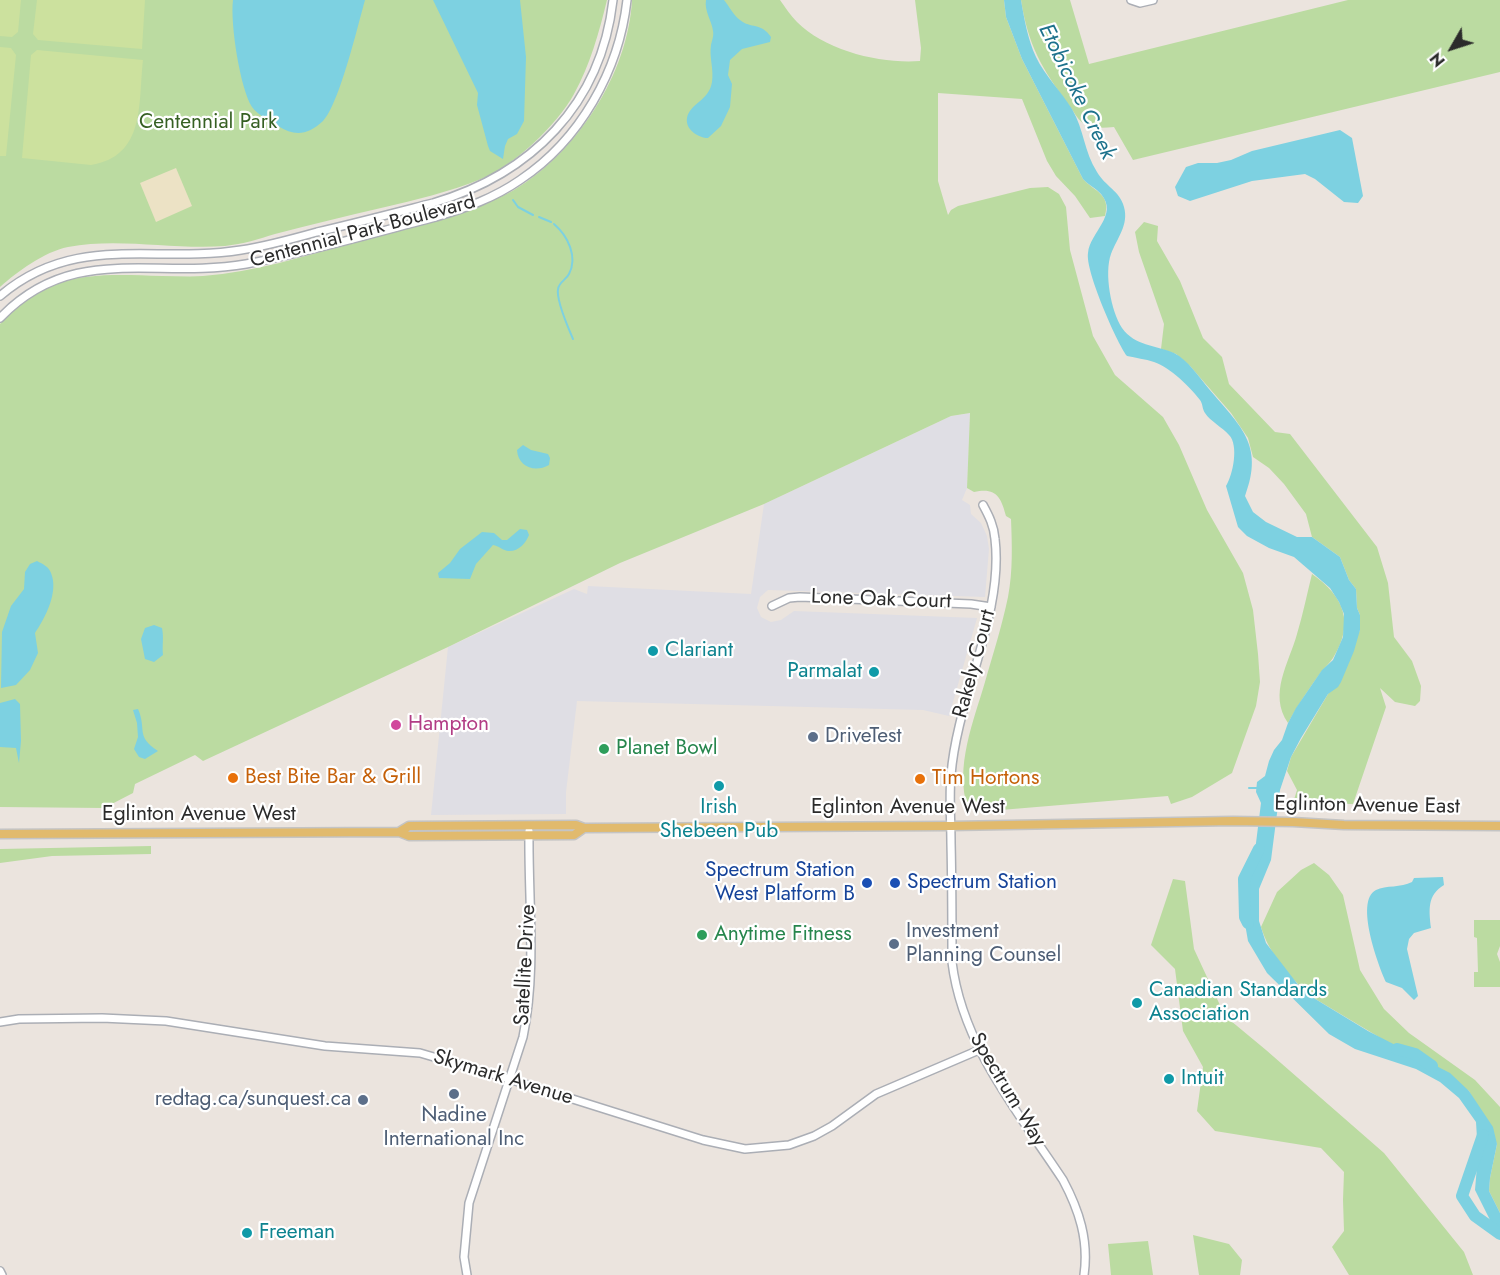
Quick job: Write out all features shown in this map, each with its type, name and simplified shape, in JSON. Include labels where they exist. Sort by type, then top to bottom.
[{"type":"main road","name":"Eglinton Avenue West","points":[[399,832],[409,826],[576,825],[584,828],[951,826],[1233,821]]},
{"type":"main road","name":"Eglinton Avenue East","points":[[1233,821],[1344,825],[1500,826]]},
{"type":"main road","name":"Eglinton Avenue West","points":[[0,834],[399,832],[410,836],[574,835],[584,828]]},
{"type":"street","name":"Centennial Park Boulevard","points":[[0,296],[46,267],[76,258],[110,254],[201,255],[243,250],[433,203],[463,194],[490,182],[513,168],[535,150],[573,108],[595,68],[608,28],[612,0]]},
{"type":"street","name":"Centennial Park Boulevard","points":[[0,318],[32,291],[68,274],[90,270],[208,269],[244,264],[436,217],[468,208],[495,195],[520,181],[536,168],[565,140],[585,114],[601,87],[617,50],[627,0]]},
{"type":"street","points":[[1131,0],[1140,3],[1153,0]]},
{"type":"street","name":"Rakely Court","points":[[951,826],[950,797],[954,745],[991,607],[996,558],[995,537],[991,521],[983,505]]},
{"type":"street","name":"Lone Oak Court","points":[[772,606],[789,598],[800,597],[971,604],[991,607]]},
{"type":"street","name":"Satellite Drive","points":[[467,1275],[464,1257],[469,1203],[523,1036],[528,1012],[529,825]]},
{"type":"street","name":"Spectrum Way","points":[[951,826],[954,977],[961,1005],[979,1050],[1075,1202],[1085,1239],[1084,1275]]},
{"type":"street","name":"Skymark Avenue","points":[[0,1022],[19,1019],[102,1017],[166,1021],[319,1045],[420,1053],[703,1140],[733,1148],[756,1149],[789,1144],[814,1136],[832,1126],[876,1094],[979,1050]]},
{"type":"shaded area","points":[[970,413],[967,488],[962,500],[970,505],[971,514],[981,523],[987,536],[989,549],[985,597],[768,590],[760,597],[757,608],[761,617],[771,622],[781,620],[794,611],[977,618],[949,716],[923,710],[577,701],[566,792],[566,814],[431,815],[448,647],[574,589],[587,594],[588,586],[751,594],[764,504],[951,416]]},
{"type":"green space","name":"Centennial Park","points":[[0,0],[607,0],[589,60],[574,94],[557,119],[534,143],[494,173],[457,188],[419,199],[232,245],[205,247],[107,243],[59,249],[32,263],[0,287]]},
{"type":"green space","points":[[0,0],[21,0],[18,32],[12,37],[0,36]]},
{"type":"green space","points":[[37,0],[145,0],[142,49],[38,40],[33,34]]},
{"type":"green space","points":[[632,0],[780,0],[797,22],[809,32],[838,48],[872,58],[920,61],[921,48],[915,0],[1004,0],[1006,17],[1022,59],[1083,179],[1104,198],[1105,216],[1090,218],[1075,196],[1056,176],[1047,161],[1022,99],[938,93],[938,181],[948,215],[958,206],[1030,188],[1048,187],[1059,194],[1066,207],[1070,250],[1093,336],[1115,375],[1163,417],[1179,445],[1207,510],[1243,573],[1253,610],[1260,682],[1256,706],[1232,773],[1192,797],[1171,804],[1168,796],[977,812],[968,808],[964,793],[964,761],[971,728],[1006,608],[1011,578],[1012,548],[1011,519],[1006,516],[996,495],[988,491],[974,492],[967,488],[970,413],[951,416],[764,504],[620,563],[448,647],[203,761],[195,755],[135,784],[133,793],[104,808],[0,807],[0,324],[18,306],[36,293],[74,279],[115,275],[198,276],[242,271],[409,228],[489,202],[514,190],[558,155],[595,109],[610,83],[621,56]]},
{"type":"green space","points":[[1021,0],[1070,0],[1089,64],[1348,0],[1500,0],[1500,72],[1133,160],[1114,127],[1102,128],[1086,125],[1077,117],[1037,56]]},
{"type":"green space","points":[[0,47],[11,48],[16,55],[6,156],[0,156]]},
{"type":"green space","points":[[37,50],[143,60],[136,125],[122,151],[109,160],[91,165],[22,158],[31,55]]},
{"type":"green space","points":[[1144,222],[1158,226],[1157,241],[1180,281],[1203,338],[1222,357],[1229,384],[1275,432],[1290,434],[1377,547],[1388,583],[1394,637],[1412,661],[1421,686],[1420,701],[1415,706],[1395,702],[1380,688],[1386,707],[1353,804],[1293,803],[1297,790],[1287,771],[1291,757],[1328,694],[1360,630],[1356,589],[1349,580],[1340,557],[1312,537],[1306,514],[1284,484],[1269,468],[1253,457],[1248,438],[1231,413],[1190,366],[1176,354],[1161,349],[1164,324],[1139,252],[1135,232]]},
{"type":"green space","points":[[1312,574],[1332,591],[1339,601],[1343,611],[1344,633],[1333,658],[1312,685],[1288,723],[1282,712],[1280,690]]},
{"type":"green space","points":[[151,846],[151,854],[52,856],[0,863],[0,849]]},
{"type":"green space","points":[[1314,863],[1329,875],[1343,895],[1360,970],[1384,1009],[1409,1033],[1475,1080],[1500,1107],[1500,1213],[1489,1191],[1497,1144],[1469,1091],[1312,997],[1289,974],[1269,947],[1261,927],[1277,892],[1301,870]]},
{"type":"green space","points":[[1173,879],[1185,881],[1194,949],[1225,1016],[1384,1153],[1464,1252],[1473,1275],[1349,1275],[1332,1247],[1344,1231],[1344,1172],[1321,1148],[1215,1131],[1197,1111],[1203,1067],[1183,1031],[1175,969],[1151,945]]},
{"type":"green space","points":[[1474,920],[1500,920],[1500,946],[1497,954],[1500,962],[1500,987],[1474,987],[1474,972],[1478,972]]},
{"type":"green space","points":[[1193,1235],[1229,1244],[1242,1260],[1240,1275],[1199,1275]]},
{"type":"green space","points":[[1148,1241],[1153,1275],[1111,1275],[1108,1244]]},
{"type":"sand","points":[[176,168],[192,206],[156,222],[140,183]]},
{"type":"water","points":[[233,0],[365,0],[335,99],[323,121],[307,132],[296,133],[284,130],[257,113],[252,107],[244,86],[237,55]]},
{"type":"water","points":[[433,0],[520,0],[526,57],[524,121],[517,134],[508,139],[503,159],[490,151],[477,105],[478,93]]},
{"type":"water","points":[[706,0],[724,0],[740,20],[760,27],[771,37],[770,42],[742,49],[730,60],[728,75],[732,84],[730,107],[721,126],[708,138],[701,137],[690,130],[687,122],[689,113],[707,94],[712,82],[713,33]]},
{"type":"water","name":"Etobicoke Creek","points":[[1004,0],[1021,0],[1036,57],[1072,109],[1089,157],[1097,172],[1122,201],[1125,220],[1111,254],[1108,271],[1112,302],[1122,328],[1139,342],[1174,353],[1193,369],[1246,436],[1252,462],[1245,496],[1253,512],[1266,522],[1297,537],[1312,537],[1340,557],[1349,580],[1356,589],[1360,630],[1354,651],[1338,687],[1328,694],[1301,738],[1291,757],[1280,790],[1271,860],[1259,889],[1259,921],[1266,943],[1299,986],[1312,997],[1368,1031],[1450,1073],[1469,1091],[1493,1127],[1497,1144],[1489,1191],[1500,1213],[1500,1232],[1490,1220],[1475,1190],[1478,1154],[1476,1122],[1459,1098],[1440,1082],[1416,1069],[1355,1049],[1329,1034],[1267,973],[1248,941],[1244,918],[1261,803],[1256,792],[1257,782],[1265,776],[1274,750],[1282,740],[1296,708],[1322,670],[1333,660],[1343,637],[1344,614],[1330,588],[1294,557],[1269,548],[1247,536],[1238,527],[1226,486],[1234,460],[1234,446],[1226,432],[1207,416],[1196,395],[1167,368],[1154,362],[1127,356],[1122,348],[1102,305],[1088,262],[1090,245],[1105,216],[1106,202],[1099,192],[1083,179],[1022,59],[1006,17]]},
{"type":"water","points":[[1340,130],[1352,138],[1363,196],[1358,203],[1344,202],[1305,174],[1252,181],[1190,201],[1178,196],[1175,187],[1186,167],[1198,163],[1231,160],[1252,151]]},
{"type":"water","points":[[523,445],[531,450],[548,454],[549,465],[533,468],[520,461],[517,450]]},
{"type":"water","points":[[520,529],[527,530],[529,535],[524,544],[512,551],[493,545],[476,564],[470,579],[439,578],[438,573],[450,563],[460,549],[482,532],[494,533],[502,540],[507,540]]},
{"type":"water","points":[[37,561],[46,566],[53,580],[52,596],[47,612],[35,633],[38,653],[30,670],[16,685],[1,688],[2,632],[11,606],[24,589],[25,572],[30,564]]},
{"type":"water","points":[[154,625],[162,628],[163,655],[154,662],[145,659],[141,639],[145,628]]},
{"type":"water","points":[[15,699],[20,704],[19,763],[16,748],[0,747],[0,703]]},
{"type":"water","points":[[138,709],[146,741],[158,751],[145,759],[139,757],[134,749],[138,737],[133,710]]},
{"type":"water","points":[[1443,877],[1444,885],[1435,893],[1430,904],[1431,928],[1414,933],[1409,939],[1407,949],[1418,996],[1414,1000],[1402,988],[1386,982],[1370,934],[1367,907],[1370,896],[1376,890],[1408,884],[1414,878]]},
{"type":"waterway","points":[[513,200],[518,207],[533,215]]},
{"type":"waterway","points":[[539,217],[551,222]]},
{"type":"waterway","points":[[554,224],[564,234],[572,254],[572,267],[568,276],[561,283],[558,294],[573,339]]},
{"type":"waterway","points":[[1249,788],[1258,788]]},
{"type":"waterway","name":"Etobicoke Creek","points":[[1248,923],[1245,917],[1244,879],[1259,849]]},
{"type":"waterway","name":"Etobicoke Creek","points":[[1397,1049],[1415,1054],[1432,1066]]},
{"type":"waterway","name":"Etobicoke Creek","points":[[1483,1135],[1462,1196],[1475,1216],[1500,1234]]},
{"type":"place","name":"Clariant","points":[[653,651]]},
{"type":"place","name":"Parmalat","points":[[874,672]]},
{"type":"place","name":"Hampton","points":[[396,725]]},
{"type":"place","name":"DriveTest","points":[[813,737]]},
{"type":"place","name":"Planet Bowl","points":[[604,749]]},
{"type":"place","name":"Best Bite Bar & Grill","points":[[233,778]]},
{"type":"place","name":"Tim Hortons","points":[[920,779]]},
{"type":"place","name":"Irish Shebeen Pub","points":[[719,786]]},
{"type":"place","name":"Spectrum Station West Platform B","points":[[867,883]]},
{"type":"place","name":"Spectrum Station","points":[[895,883]]},
{"type":"place","name":"Anytime Fitness","points":[[702,935]]},
{"type":"place","name":"Investment Planning Counsel","points":[[894,944]]},
{"type":"place","name":"Canadian Standards Association","points":[[1137,1003]]},
{"type":"place","name":"Intuit","points":[[1169,1079]]},
{"type":"place","name":"Nadine International Inc","points":[[454,1094]]},
{"type":"place","name":"redtag.ca/sunquest.ca","points":[[363,1100]]},
{"type":"place","name":"Freeman","points":[[247,1233]]}]
